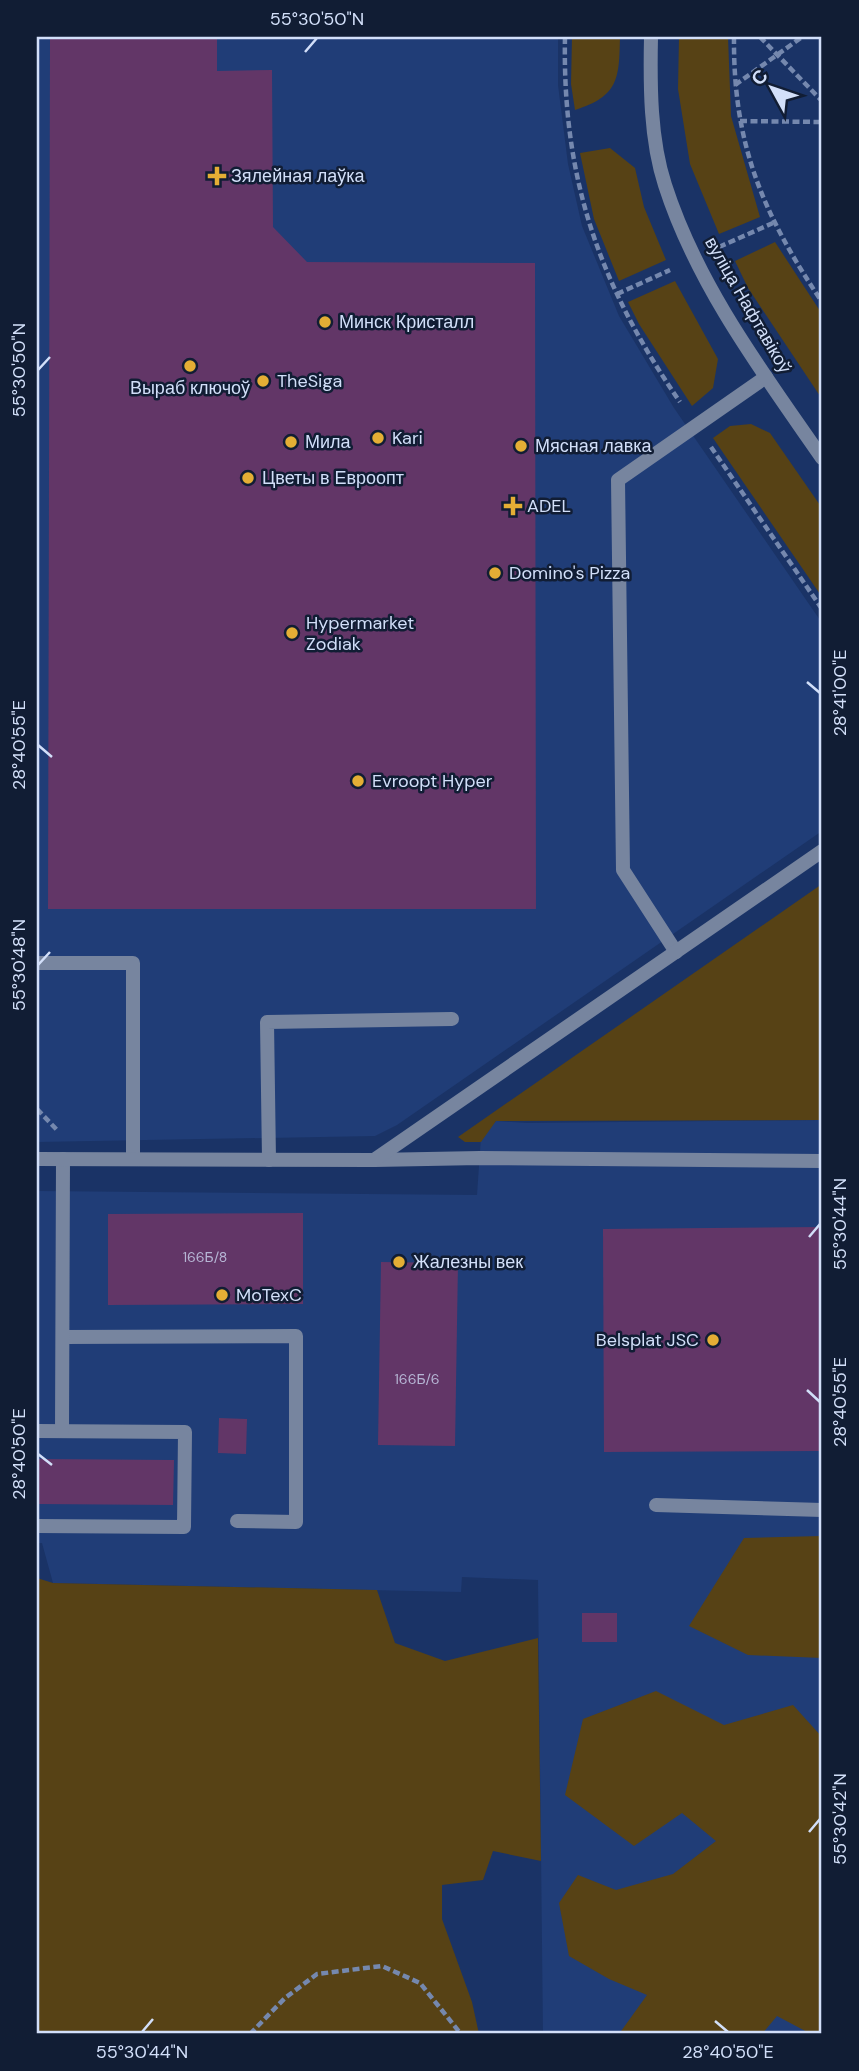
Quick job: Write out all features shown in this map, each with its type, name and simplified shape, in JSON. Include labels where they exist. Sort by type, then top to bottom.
[{"type":"street","name":"вуліца Нафтавікоў","points":[[651,37],[650,86],[664,184],[695,259],[766,377],[822,458]]},
{"type":"street","points":[[676,952],[622,870],[618,480],[766,377]]},
{"type":"street","points":[[374,1160],[822,851]]},
{"type":"street","points":[[37,963],[132,963],[133,1159]]},
{"type":"street","points":[[269,1160],[267,1022],[452,1019]]},
{"type":"street","points":[[37,1159],[480,1158],[822,1161]]},
{"type":"street","points":[[62,1432],[63,1159]]},
{"type":"street","points":[[63,1337],[296,1336],[296,1522],[237,1521]]},
{"type":"street","points":[[37,1431],[185,1432],[184,1527],[37,1526]]},
{"type":"street","points":[[656,1505],[822,1510]]},
{"type":"path","points":[[565,37],[568,128],[577,186],[595,246],[626,315],[657,368],[822,609]]},
{"type":"path","points":[[734,37],[735,85],[740,121],[757,188],[772,223],[822,302]]},
{"type":"path","points":[[760,37],[822,101]]},
{"type":"path","points":[[735,85],[802,37]]},
{"type":"path","points":[[740,121],[822,122]]},
{"type":"path","points":[[37,1109],[63,1136]]},
{"type":"path","points":[[250,2034],[285,1998],[317,1974],[382,1966],[420,1983],[461,2034]]},
{"type":"shaded area","points":[[37,37],[558,37],[558,85],[568,164],[582,226],[619,316],[674,408],[822,623],[822,831],[397,1125],[375,1136],[37,1142]]},
{"type":"shaded area","points":[[572,37],[620,37],[619,64],[614,84],[600,99],[575,110],[571,84]]},
{"type":"shaded area","points":[[679,37],[728,37],[731,116],[760,217],[719,234],[690,164],[678,89]]},
{"type":"shaded area","points":[[610,148],[635,168],[644,207],[666,260],[619,281],[594,219],[580,153]]},
{"type":"shaded area","points":[[775,242],[822,314],[822,399],[748,288],[735,261]]},
{"type":"shaded area","points":[[675,281],[718,359],[713,388],[692,406],[639,324],[628,302]]},
{"type":"shaded area","points":[[751,424],[770,433],[822,508],[822,597],[713,438],[730,426]]},
{"type":"shaded area","points":[[822,884],[822,1120],[496,1121],[481,1142],[465,1142],[458,1137]]},
{"type":"shaded area","points":[[822,1120],[822,2034],[543,2034],[538,1580],[462,1577],[461,1592],[53,1583],[42,1543],[37,1543],[37,1191],[477,1195],[481,1137],[496,1121]]},
{"type":"shaded area","points":[[822,1536],[822,1658],[748,1655],[689,1626],[744,1538]]},
{"type":"shaded area","points":[[37,1578],[53,1583],[377,1590],[395,1643],[445,1661],[538,1638],[541,1861],[493,1851],[483,1880],[442,1885],[442,1919],[472,2002],[479,2034],[37,2034]]},
{"type":"shaded area","points":[[656,1691],[724,1725],[793,1705],[822,1737],[822,2034],[811,2034],[777,2016],[762,2034],[619,2034],[647,1995],[609,1979],[569,1956],[559,1903],[578,1875],[616,1890],[673,1874],[716,1841],[682,1813],[634,1846],[565,1795],[583,1719]]},
{"type":"building","name":"Hypermarket Zodiak","points":[[50,37],[217,37],[217,71],[272,70],[273,227],[307,262],[535,263],[536,909],[48,909]]},
{"type":"building","points":[[303,1213],[303,1304],[108,1305],[108,1214]]},
{"type":"building","name":"Belsplat JSC","points":[[822,1227],[822,1451],[604,1452],[603,1229]]},
{"type":"building","points":[[381,1262],[458,1263],[455,1446],[378,1445]]},
{"type":"building","points":[[219,1418],[247,1419],[246,1454],[218,1453]]},
{"type":"building","points":[[37,1459],[174,1460],[173,1505],[37,1504]]},
{"type":"building","points":[[582,1613],[617,1613],[617,1642],[582,1642]]},
{"type":"place","name":"Зялейная лаўка","points":[[217,176]]},
{"type":"place","name":"Минск Кристалл","points":[[325,322]]},
{"type":"place","name":"Выраб ключоў","points":[[190,366]]},
{"type":"place","name":"TheSiga","points":[[263,381]]},
{"type":"place","name":"Kari","points":[[378,438]]},
{"type":"place","name":"Мила","points":[[291,442]]},
{"type":"place","name":"Мясная лавка","points":[[521,446]]},
{"type":"place","name":"Цветы в Евроопт","points":[[248,478]]},
{"type":"place","name":"ADEL","points":[[513,506]]},
{"type":"place","name":"Domino's Pizza","points":[[495,573]]},
{"type":"place","name":"Hypermarket Zodiak","points":[[292,633]]},
{"type":"place","name":"Evroopt Hyper","points":[[358,781]]},
{"type":"place","name":"Жалезны век","points":[[399,1262]]},
{"type":"place","name":"MoTexC","points":[[222,1295]]},
{"type":"place","name":"Belsplat JSC","points":[[713,1340]]}]
